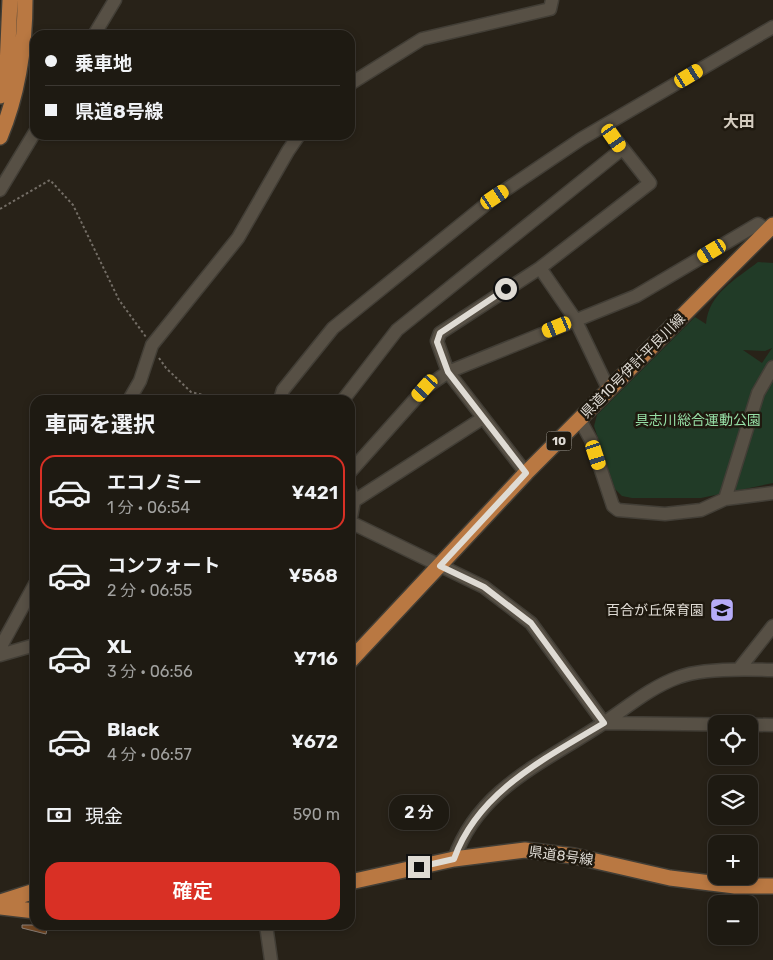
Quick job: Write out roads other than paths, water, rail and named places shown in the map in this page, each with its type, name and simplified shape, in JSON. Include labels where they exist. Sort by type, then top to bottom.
[{"type":"main road","points":[[0,96],[7,67],[10,0]]},
{"type":"main road","points":[[0,138],[16,91],[25,23],[25,0]]},
{"type":"main road","name":"県道10号伊計平良川線","points":[[355,656],[526,473],[770,228]]},
{"type":"main road","name":"県道8号線","points":[[355,881],[454,859],[525,850],[574,856],[670,878],[735,886],[773,886]]},
{"type":"main road","points":[[0,902],[30,893]]},
{"type":"main road","points":[[0,907],[30,910]]},
{"type":"street","points":[[97,30],[115,0]]},
{"type":"street","points":[[355,81],[422,39],[550,9],[552,0]]},
{"type":"street","points":[[281,395],[282,390],[333,328],[495,197],[581,139],[773,27]]},
{"type":"street","points":[[526,473],[448,372],[437,342],[440,333],[540,268],[650,183],[622,150],[605,126]]},
{"type":"street","points":[[0,190],[30,140]]},
{"type":"street","points":[[132,395],[140,381],[152,345],[238,238],[296,140]]},
{"type":"street","points":[[347,395],[397,330],[622,150]]},
{"type":"street","points":[[355,466],[425,388],[448,372],[575,319],[636,296],[758,224],[770,228]]},
{"type":"street","points":[[540,268],[575,319],[609,390]]},
{"type":"street","points":[[725,499],[758,393],[773,367]]},
{"type":"street","points":[[355,493],[483,418]]},
{"type":"street","points":[[580,420],[591,440],[613,506],[618,510],[666,514],[701,510],[725,499],[773,493]]},
{"type":"street","points":[[355,524],[484,587],[531,623],[604,723]]},
{"type":"street","points":[[0,648],[30,593]]},
{"type":"street","points":[[739,669],[773,626]]},
{"type":"street","points":[[0,655],[30,646]]},
{"type":"street","points":[[454,859],[460,841],[489,801],[509,782],[604,723],[653,689],[680,676],[739,669],[773,670]]},
{"type":"street","points":[[604,723],[773,724]]},
{"type":"street","points":[[267,930],[271,960]]},
{"type":"place","name":"百合が丘保育園","points":[[722,610]]},
{"type":"district","name":"大田","points":[[739,121]]},
{"type":"park label","name":"具志川総合運動公園","points":[[698,420]]}]
